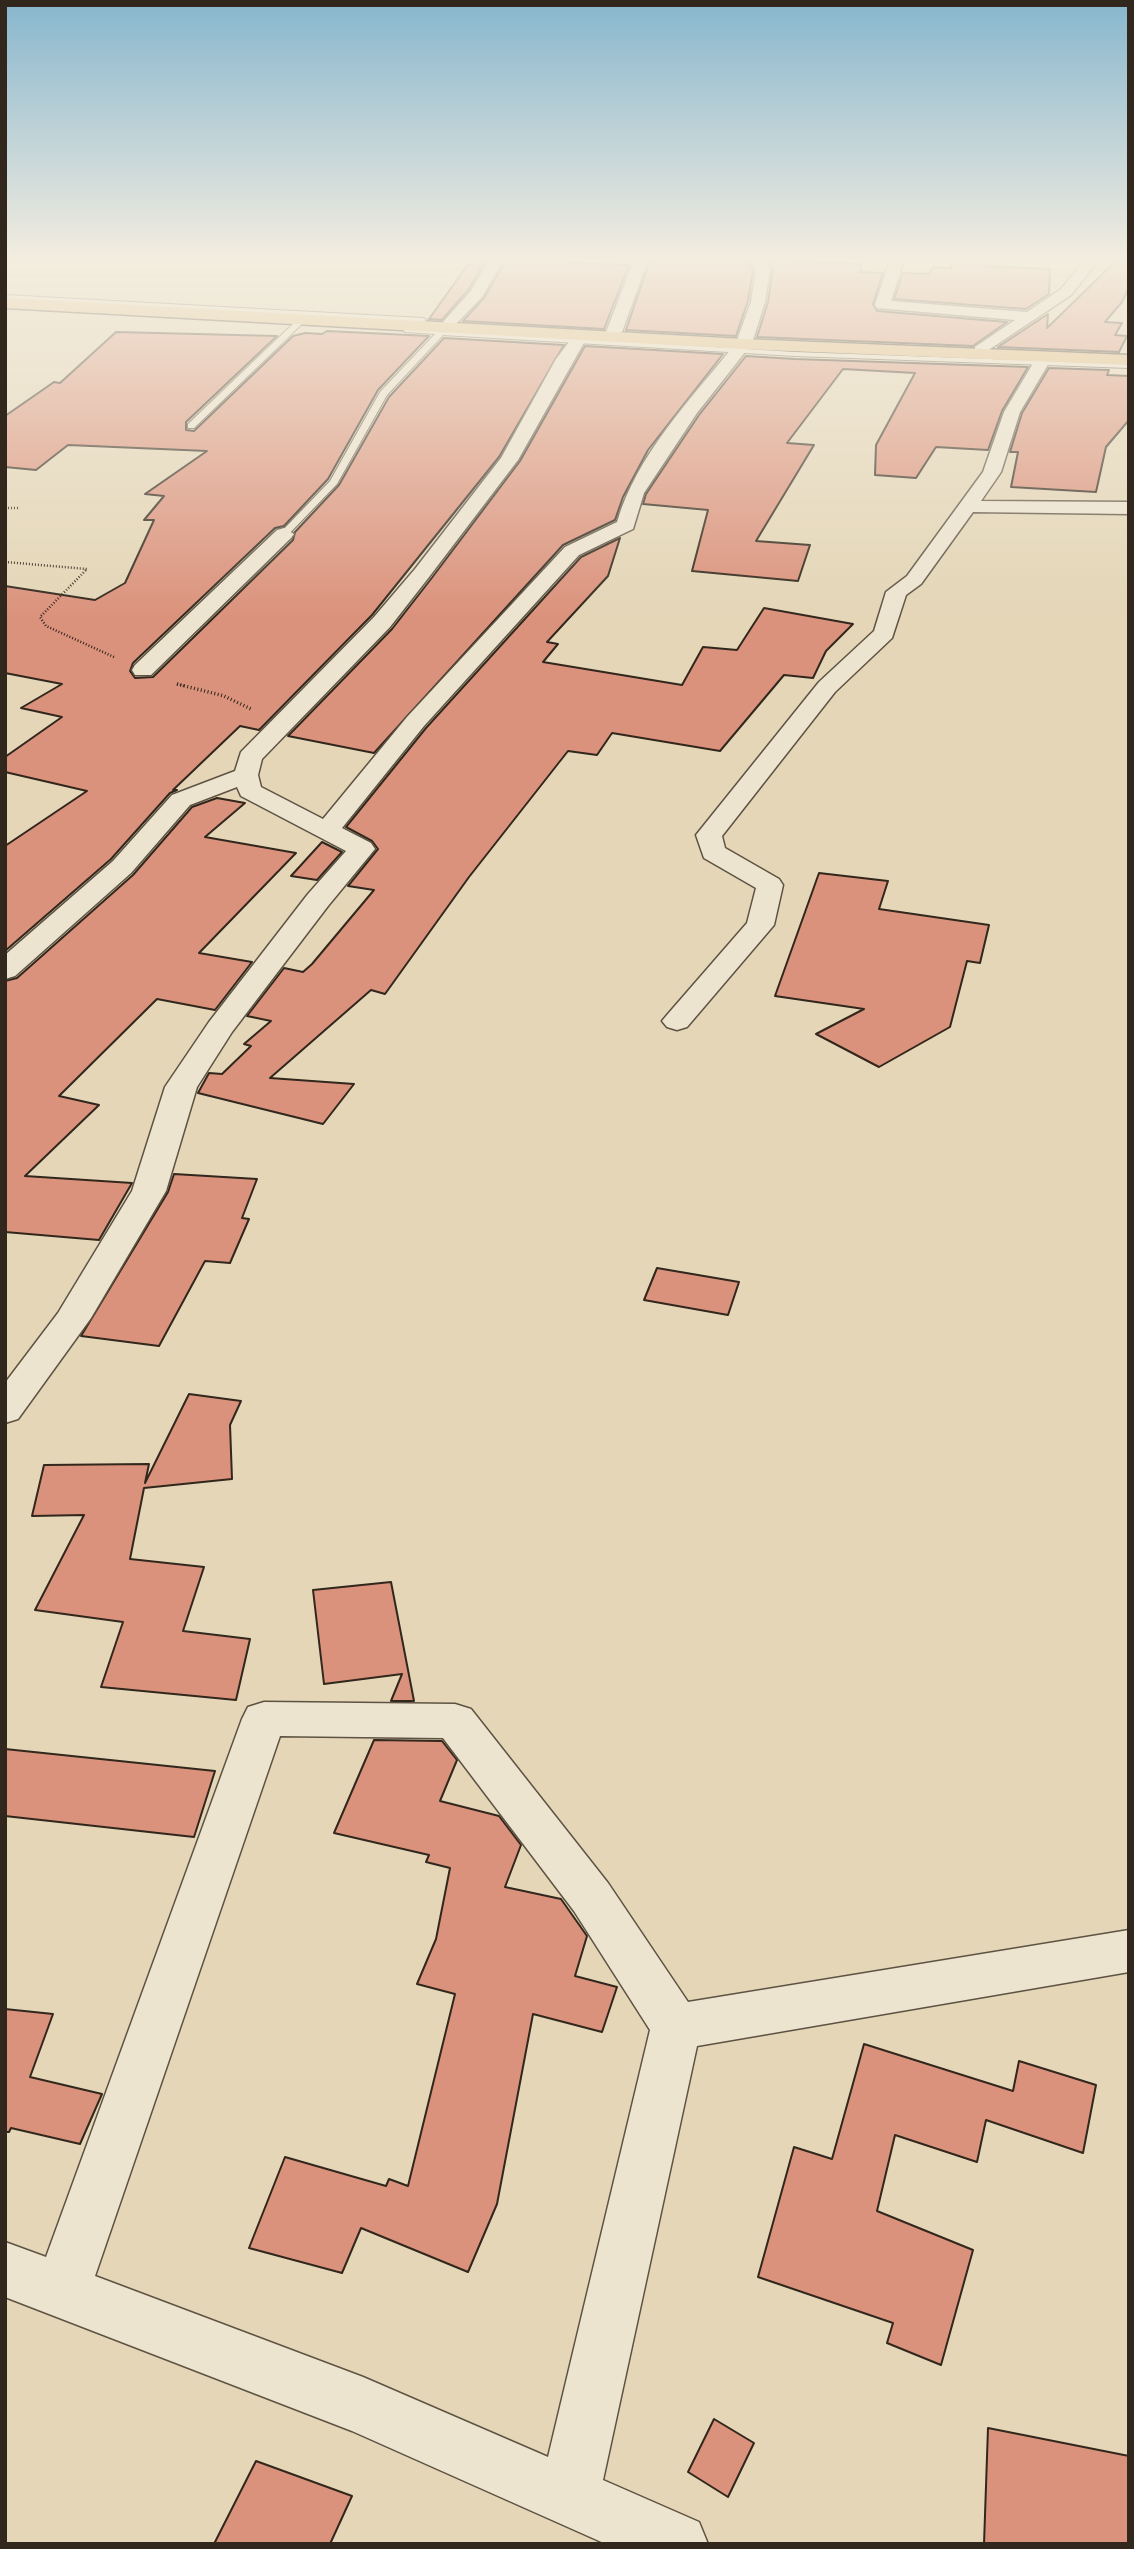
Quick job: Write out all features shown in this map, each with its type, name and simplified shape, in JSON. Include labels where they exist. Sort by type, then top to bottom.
[{"type":"street","points":[[5,1410],[74,1318],[149,1191],[181,1087],[220,1028],[318,900],[362,849],[328,829],[250,792],[246,775],[250,757],[382,622],[422,573],[509,460],[553,379]]},
{"type":"street","points":[[328,829],[399,739],[572,551],[600,534],[626,525],[635,494],[690,410],[714,379]]},
{"type":"street","points":[[677,1021],[760,925],[770,885],[713,852],[709,835],[827,687],[884,633],[896,593],[914,580],[992,472],[1012,412],[1032,379]]},
{"type":"street","points":[[968,506],[1129,508]]},
{"type":"street","points":[[143,670],[284,534]]},
{"type":"street","points":[[5,970],[122,867],[181,800],[246,775]]},
{"type":"street","points":[[62,2290],[264,1719],[455,1721],[591,1896],[677,2026],[569,2497]]},
{"type":"street","points":[[677,2026],[1129,1951]]},
{"type":"street","points":[[5,2269],[363,2406],[677,2544]]},
{"type":"lane","points":[[191,426],[240,379]]},
{"type":"lane","points":[[284,534],[334,482],[383,394],[397,379]]},
{"type":"path","points":[[5,508],[19,508]]},
{"type":"path","points":[[5,562],[86,569],[40,617],[46,626],[143,670],[189,688],[236,701],[278,730]]},
{"type":"building","points":[[64,379],[232,379],[186,422],[186,430],[194,431],[248,379],[388,379],[378,390],[328,479],[284,526],[275,528],[133,663],[130,671],[135,678],[153,677],[293,540],[295,532],[339,485],[389,397],[406,379],[544,379],[499,457],[372,615],[259,730],[240,726],[173,790],[177,790],[170,793],[111,859],[5,951],[5,846],[87,791],[5,772],[5,757],[62,717],[21,708],[62,684],[5,673],[5,586],[95,600],[125,583],[154,520],[144,520],[164,496],[145,494],[207,451],[68,445],[36,470],[5,467],[5,416],[54,382],[60,383]]},
{"type":"building","points":[[566,379],[704,379],[648,450],[623,497],[615,520],[563,545],[374,753],[288,736],[392,629],[520,461]]},
{"type":"building","points":[[728,379],[835,379],[787,443],[814,445],[756,541],[810,545],[798,581],[692,571],[708,510],[643,504],[646,494],[699,415]]},
{"type":"building","points":[[912,379],[1021,379],[1002,411],[988,450],[936,447],[916,478],[875,475],[876,445]]},
{"type":"building","points":[[1042,379],[1129,379],[1129,420],[1106,447],[1096,492],[1011,487],[1018,452],[1010,452],[1022,413]]},
{"type":"building","points":[[620,538],[608,576],[547,642],[558,644],[543,662],[682,685],[703,647],[737,650],[764,608],[853,624],[826,651],[813,678],[784,675],[720,751],[612,733],[597,755],[568,751],[469,877],[385,994],[371,990],[270,1078],[354,1084],[323,1124],[198,1093],[209,1073],[222,1074],[251,1046],[244,1044],[271,1021],[247,1016],[284,968],[303,972],[374,890],[348,886],[378,849],[372,841],[346,827],[426,728],[581,557]]},
{"type":"building","points":[[217,798],[245,803],[205,837],[296,853],[199,953],[252,962],[215,1010],[157,999],[59,1096],[99,1105],[25,1176],[132,1183],[99,1240],[5,1232],[5,981],[17,978],[133,875],[192,807]]},
{"type":"building","points":[[322,842],[342,852],[317,880],[291,876]]},
{"type":"building","points":[[819,873],[888,881],[879,909],[989,925],[980,963],[967,961],[950,1027],[879,1067],[816,1034],[864,1009],[775,996]]},
{"type":"building","points":[[174,1174],[257,1179],[242,1218],[249,1219],[230,1263],[205,1261],[159,1346],[81,1336],[168,1192]]},
{"type":"building","points":[[657,1268],[739,1282],[728,1315],[644,1300]]},
{"type":"building","points":[[189,1394],[241,1401],[230,1425],[232,1479],[144,1488],[130,1559],[204,1567],[183,1631],[250,1639],[236,1700],[101,1687],[123,1622],[35,1610],[84,1515],[32,1516],[44,1465],[149,1464],[145,1483]]},
{"type":"building","points":[[391,1582],[414,1701],[391,1701],[402,1674],[324,1684],[313,1590]]},
{"type":"building","points":[[374,1740],[442,1741],[457,1760],[440,1801],[499,1816],[521,1845],[505,1887],[561,1899],[587,1936],[575,1976],[617,1987],[602,2032],[533,2014],[497,2204],[468,2272],[361,2228],[342,2273],[249,2248],[285,2157],[386,2186],[389,2179],[408,2186],[455,1994],[417,1984],[436,1939],[450,1868],[426,1862],[429,1855],[334,1833]]},
{"type":"building","points":[[5,1749],[215,1771],[194,1837],[5,1816]]},
{"type":"building","points":[[5,2009],[53,2014],[30,2077],[102,2094],[80,2144],[11,2128],[9,2132],[5,2132]]},
{"type":"building","points":[[864,2044],[1013,2091],[1019,2061],[1096,2085],[1083,2153],[986,2120],[977,2162],[895,2135],[877,2211],[973,2250],[941,2365],[887,2343],[893,2323],[758,2277],[794,2147],[832,2159]]},
{"type":"building","points":[[714,2419],[754,2443],[728,2497],[688,2472]]},
{"type":"building","points":[[988,2428],[1129,2456],[1129,2544],[984,2544]]},
{"type":"building","points":[[256,2461],[352,2496],[330,2544],[214,2544]]}]
